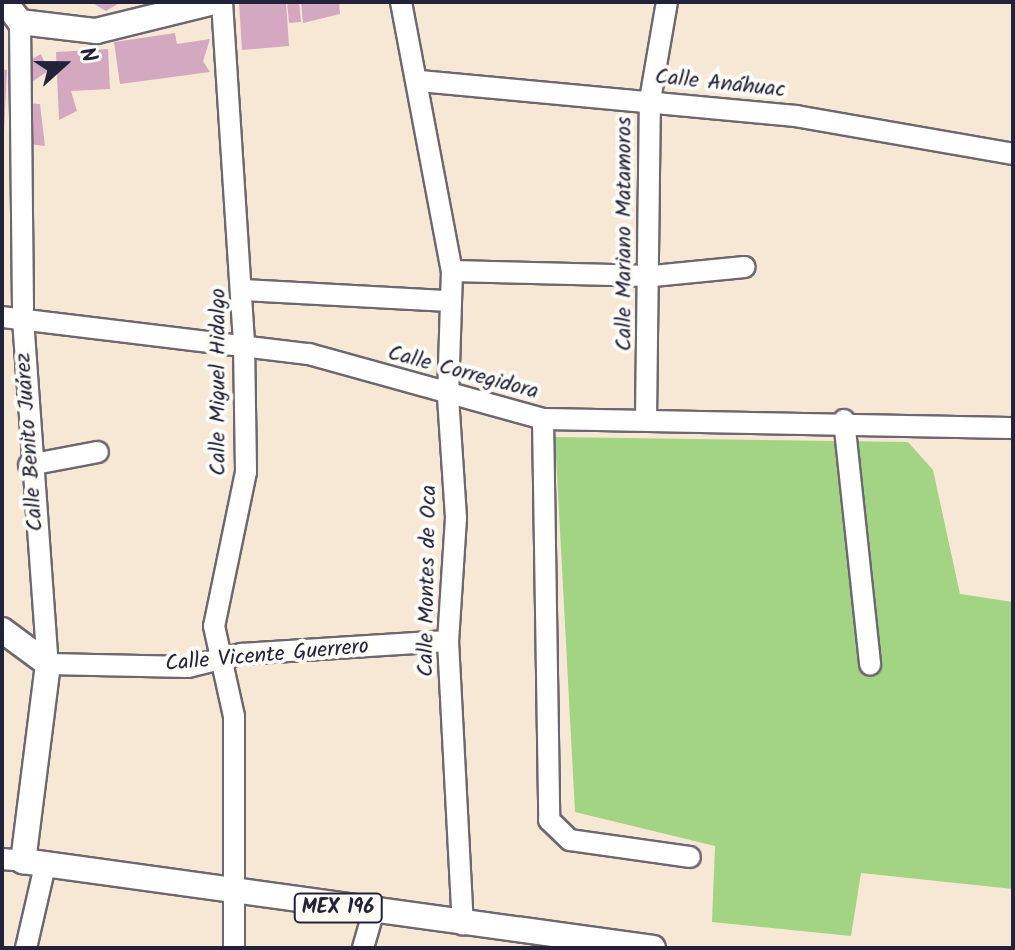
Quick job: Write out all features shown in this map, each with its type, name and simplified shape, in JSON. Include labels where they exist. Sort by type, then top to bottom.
[{"type":"main road","points":[[5,2],[20,22],[96,31],[214,2]]},
{"type":"main road","points":[[2,630],[48,664]]},
{"type":"main road","name":"Calle Benito Juárez","points":[[24,862],[48,664]]},
{"type":"main road","name":"MEX 196","points":[[24,862],[591,945],[653,948]]},
{"type":"street","name":"Calle Miguel Hidalgo","points":[[222,2],[244,290],[246,472],[214,626],[216,659],[234,716],[230,894],[234,948]]},
{"type":"street","name":"Calle Montes de Oca","points":[[401,2],[419,81],[452,271],[448,397],[456,518],[448,641],[463,925]]},
{"type":"street","name":"Calle Mariano Matamoros","points":[[646,420],[653,276],[650,100],[667,2]]},
{"type":"street","name":"Calle Benito Juárez","points":[[20,22],[12,318],[48,664]]},
{"type":"street","name":"Calle Anáhuac","points":[[419,81],[650,100],[796,116],[1013,154]]},
{"type":"street","points":[[452,271],[653,276],[745,267]]},
{"type":"street","points":[[244,290],[449,301]]},
{"type":"street","name":"Calle Corregidora","points":[[12,318],[244,343],[309,354],[448,397],[543,419],[844,420],[1013,428]]},
{"type":"street","points":[[543,419],[549,820],[570,840],[690,857]]},
{"type":"street","points":[[844,420],[870,665]]},
{"type":"street","points":[[29,465],[98,452]]},
{"type":"street","name":"Calle Vicente Guerrero","points":[[48,664],[188,667],[216,659],[448,641]]},
{"type":"street","name":"Calle Benito Juárez","points":[[24,862],[26,948]]},
{"type":"street","points":[[363,948],[373,913]]},
{"type":"green space","points":[[555,437],[908,442],[933,470],[960,594],[1013,602],[1013,889],[861,873],[851,936],[712,922],[715,846],[575,812]]},
{"type":"building","points":[[91,2],[121,2],[106,11]]},
{"type":"building","points":[[239,2],[286,2],[289,46],[242,50]]},
{"type":"building","points":[[287,2],[299,2],[301,22],[289,23]]},
{"type":"building","points":[[301,2],[339,2],[340,14],[303,23]]},
{"type":"building","points":[[175,33],[177,44],[210,39],[203,61],[210,72],[120,84],[114,42]]},
{"type":"building","points":[[108,49],[110,89],[71,91],[77,111],[59,120],[56,52]]},
{"type":"building","points":[[41,54],[48,71],[29,84],[26,62]]},
{"type":"building","points":[[2,69],[7,70],[4,131],[2,131]]},
{"type":"building","points":[[26,103],[40,104],[45,146],[29,144]]}]
